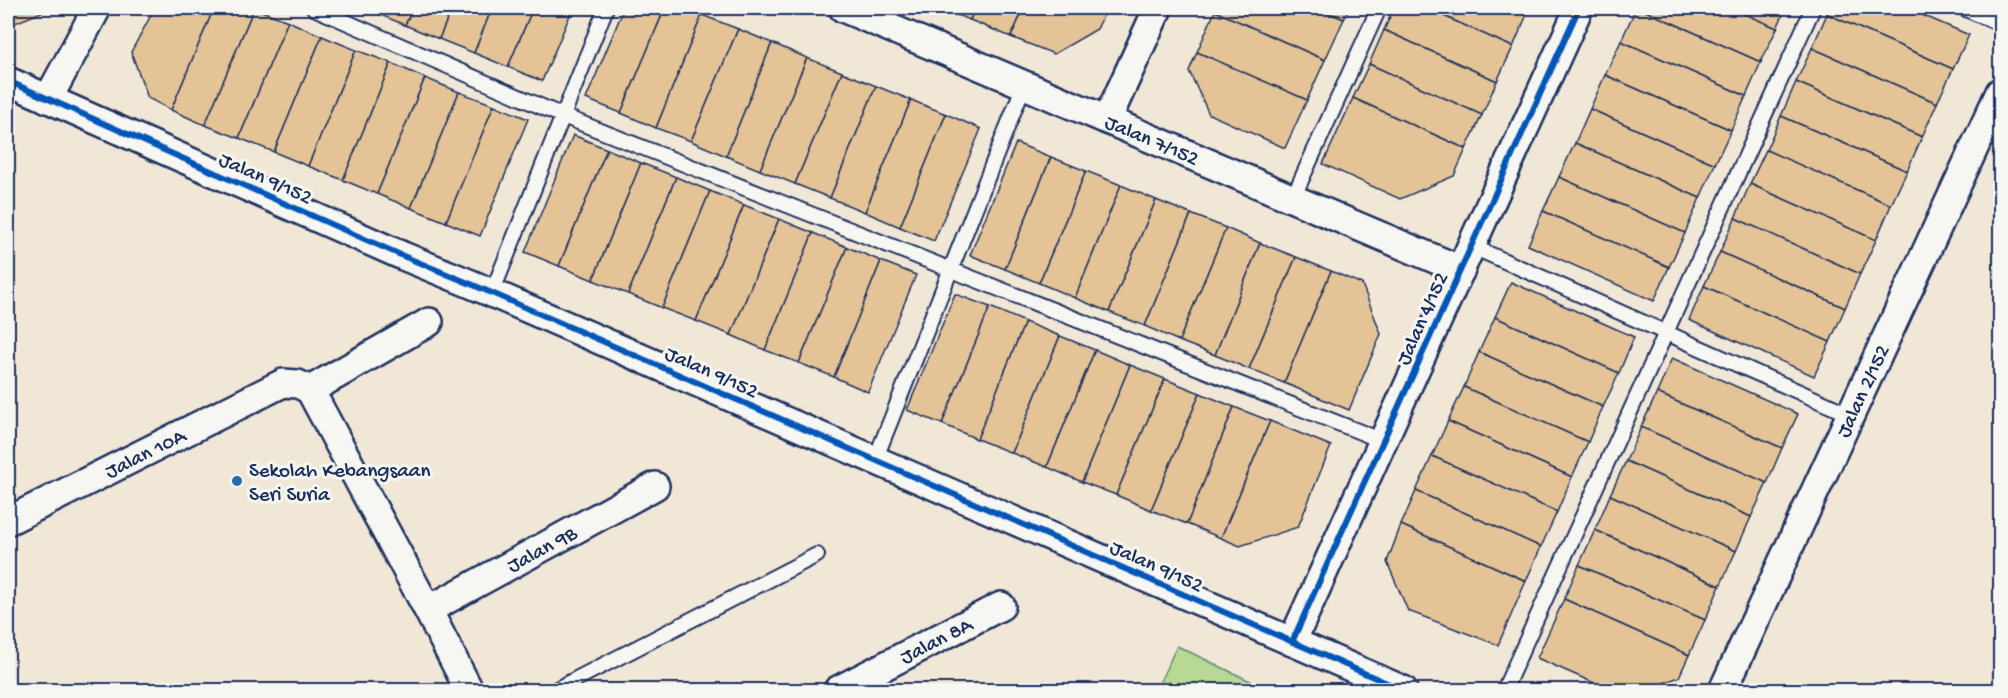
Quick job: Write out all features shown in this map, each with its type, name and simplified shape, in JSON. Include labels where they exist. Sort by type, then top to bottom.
[{"type":"street","points":[[48,99],[97,8]]},
{"type":"street","name":"Jalan 7/152","points":[[843,8],[1293,198],[1466,258]]},
{"type":"street","points":[[1107,120],[1158,8]]},
{"type":"street","name":"Jalan 4/152","points":[[1292,642],[1579,8]]},
{"type":"street","name":"Jalan 9/152","points":[[8,81],[403,256],[1403,690]]},
{"type":"street","name":"Jalan 2/152","points":[[1723,690],[2001,92]]},
{"type":"street","points":[[429,322],[310,390],[469,690]]},
{"type":"street","name":"Jalan 10A","points":[[8,521],[283,383],[298,384],[310,390]]},
{"type":"street","name":"Jalan 9B","points":[[428,610],[655,486]]},
{"type":"street","name":"Jalan 8A","points":[[853,687],[1001,606]]},
{"type":"lane","points":[[314,8],[563,116],[1383,441]]},
{"type":"lane","points":[[492,293],[606,8]]},
{"type":"lane","points":[[1293,198],[1379,8]]},
{"type":"lane","points":[[1504,690],[1813,8]]},
{"type":"lane","points":[[1964,8],[2001,24]]},
{"type":"lane","points":[[875,460],[1024,84]]},
{"type":"lane","points":[[1466,258],[1666,333],[1851,415]]},
{"type":"lane","points":[[555,690],[817,555]]},
{"type":"green space","points":[[1177,646],[1269,690],[1156,690]]},
{"type":"building","points":[[8,8],[44,8],[42,12],[8,26]]},
{"type":"building","points":[[155,8],[214,8],[171,110],[148,98],[131,52]]},
{"type":"building","points":[[214,8],[254,8],[205,125],[171,110]]},
{"type":"building","points":[[254,8],[288,21],[239,138],[205,125]]},
{"type":"building","points":[[373,8],[413,8],[405,25],[371,11]]},
{"type":"building","points":[[413,8],[452,8],[439,39],[405,25]]},
{"type":"building","points":[[452,8],[492,8],[474,53],[439,39]]},
{"type":"building","points":[[492,8],[533,8],[508,67],[474,53]]},
{"type":"building","points":[[533,8],[573,8],[542,81],[508,67]]},
{"type":"building","points":[[624,8],[665,8],[621,113],[586,99]]},
{"type":"building","points":[[665,8],[684,8],[702,15],[656,128],[621,113]]},
{"type":"building","points":[[938,8],[975,8],[970,20]]},
{"type":"building","points":[[975,8],[1024,8],[1011,37],[970,20]]},
{"type":"building","points":[[1024,8],[1107,8],[1097,29],[1054,54],[1011,37]]},
{"type":"building","points":[[1217,8],[1317,8],[1344,19],[1325,60],[1215,11]]},
{"type":"building","points":[[1317,8],[1349,8],[1344,19]]},
{"type":"building","points":[[1394,8],[1426,8],[1513,47],[1497,81],[1384,30]]},
{"type":"building","points":[[1426,8],[1518,8],[1528,12],[1513,47]]},
{"type":"building","points":[[1636,8],[1761,62],[1746,96],[1621,41]]},
{"type":"building","points":[[1639,8],[1731,8],[1777,28],[1761,62]]},
{"type":"building","points":[[1731,8],[1786,8],[1777,28]]},
{"type":"building","points":[[1830,8],[1906,8],[1969,35],[1953,69],[1827,14]]},
{"type":"building","points":[[1215,11],[1325,60],[1307,100],[1197,52]]},
{"type":"building","points":[[1827,14],[1953,69],[1937,103],[1812,48]]},
{"type":"building","points":[[702,15],[738,29],[691,141],[656,128]]},
{"type":"building","points":[[288,21],[322,36],[274,152],[239,138]]},
{"type":"building","points":[[738,29],[772,43],[726,156],[691,141]]},
{"type":"building","points":[[1384,30],[1497,81],[1482,115],[1369,64]]},
{"type":"building","points":[[322,36],[356,50],[308,166],[274,152]]},
{"type":"building","points":[[1621,41],[1746,96],[1731,130],[1605,75]]},
{"type":"building","points":[[772,43],[807,58],[760,170],[726,156]]},
{"type":"building","points":[[1812,48],[1937,103],[1922,137],[1796,82]]},
{"type":"building","points":[[356,50],[391,63],[343,180],[308,166]]},
{"type":"building","points":[[1197,52],[1307,100],[1285,148],[1209,114],[1189,71]]},
{"type":"building","points":[[807,58],[842,72],[795,184],[760,170]]},
{"type":"building","points":[[391,63],[425,78],[377,194],[343,180]]},
{"type":"building","points":[[1369,64],[1482,115],[1466,149],[1353,98]]},
{"type":"building","points":[[842,72],[876,86],[830,198],[795,184]]},
{"type":"building","points":[[1605,75],[1731,130],[1715,164],[1590,109]]},
{"type":"building","points":[[425,78],[459,92],[411,208],[377,194]]},
{"type":"building","points":[[1796,82],[1922,137],[1907,171],[1781,116]]},
{"type":"building","points":[[876,86],[911,100],[865,212],[830,198]]},
{"type":"building","points":[[459,92],[494,105],[446,222],[411,208]]},
{"type":"building","points":[[1353,98],[1466,149],[1454,176],[1400,199],[1323,164]]},
{"type":"building","points":[[911,100],[946,114],[900,227],[865,212]]},
{"type":"building","points":[[494,105],[528,119],[480,236],[446,222]]},
{"type":"building","points":[[1590,109],[1715,164],[1700,198],[1575,143]]},
{"type":"building","points":[[946,114],[981,129],[934,241],[900,227]]},
{"type":"building","points":[[1781,116],[1907,171],[1891,205],[1766,150]]},
{"type":"building","points":[[573,135],[607,149],[559,266],[525,252]]},
{"type":"building","points":[[1016,143],[1051,157],[1005,269],[970,255]]},
{"type":"building","points":[[1575,143],[1700,198],[1685,233],[1559,177]]},
{"type":"building","points":[[607,149],[641,163],[593,280],[559,266]]},
{"type":"building","points":[[1766,150],[1891,205],[1876,240],[1750,184]]},
{"type":"building","points":[[1051,157],[1086,171],[1039,283],[1005,269]]},
{"type":"building","points":[[641,163],[676,177],[628,294],[593,280]]},
{"type":"building","points":[[1086,171],[1121,185],[1075,298],[1039,283]]},
{"type":"building","points":[[676,177],[710,191],[662,308],[628,294]]},
{"type":"building","points":[[1559,177],[1685,233],[1669,267],[1543,211]]},
{"type":"building","points":[[1750,184],[1876,240],[1860,274],[1735,218]]},
{"type":"building","points":[[1121,185],[1156,200],[1109,312],[1075,298]]},
{"type":"building","points":[[710,191],[744,205],[696,321],[662,308]]},
{"type":"building","points":[[1156,200],[1191,214],[1145,326],[1109,312]]},
{"type":"building","points":[[744,205],[779,219],[731,335],[696,321]]},
{"type":"building","points":[[1543,211],[1669,267],[1654,301],[1528,245]]},
{"type":"building","points":[[1191,214],[1226,228],[1179,341],[1145,326]]},
{"type":"building","points":[[1735,218],[1860,274],[1845,308],[1720,252]]},
{"type":"building","points":[[779,219],[813,233],[765,350],[731,335]]},
{"type":"building","points":[[1226,228],[1260,243],[1215,355],[1179,341]]},
{"type":"building","points":[[813,233],[847,247],[799,363],[765,350]]},
{"type":"building","points":[[1260,243],[1296,257],[1249,369],[1215,355]]},
{"type":"building","points":[[847,247],[881,261],[834,377],[799,363]]},
{"type":"building","points":[[1720,252],[1845,308],[1830,342],[1704,286]]},
{"type":"building","points":[[1296,257],[1331,271],[1284,383],[1249,369]]},
{"type":"building","points":[[881,261],[916,275],[868,392],[834,377]]},
{"type":"building","points":[[1331,271],[1362,284],[1381,334],[1349,410],[1284,383]]},
{"type":"building","points":[[1511,282],[1634,337],[1619,373],[1495,317]]},
{"type":"building","points":[[1704,286],[1830,342],[1814,376],[1689,320]]},
{"type":"building","points":[[955,294],[990,307],[942,424],[907,410]]},
{"type":"building","points":[[990,307],[1025,322],[977,439],[942,424]]},
{"type":"building","points":[[1495,317],[1619,373],[1603,407],[1479,352]]},
{"type":"building","points":[[1025,322],[1060,336],[1012,453],[977,439]]},
{"type":"building","points":[[1060,336],[1095,350],[1047,467],[1012,453]]},
{"type":"building","points":[[1095,350],[1130,365],[1082,482],[1047,467]]},
{"type":"building","points":[[1479,352],[1603,407],[1588,442],[1464,387]]},
{"type":"building","points":[[1672,358],[1798,414],[1782,448],[1657,393]]},
{"type":"building","points":[[1130,365],[1165,379],[1116,495],[1082,482]]},
{"type":"building","points":[[1165,379],[1200,393],[1151,510],[1116,495]]},
{"type":"building","points":[[1464,387],[1588,442],[1572,477],[1448,421]]},
{"type":"building","points":[[1200,393],[1234,407],[1187,524],[1151,510]]},
{"type":"building","points":[[1657,393],[1782,448],[1767,483],[1641,427]]},
{"type":"building","points":[[1234,407],[1270,421],[1221,538],[1187,524]]},
{"type":"building","points":[[1270,421],[1331,446],[1298,527],[1240,546],[1221,538]]},
{"type":"building","points":[[1448,421],[1572,477],[1557,512],[1432,456]]},
{"type":"building","points":[[1641,427],[1767,483],[1751,517],[1626,461]]},
{"type":"building","points":[[1432,456],[1557,512],[1541,547],[1416,491]]},
{"type":"building","points":[[1626,461],[1751,517],[1736,551],[1610,495]]},
{"type":"building","points":[[1416,491],[1541,547],[1526,581],[1401,525]]},
{"type":"building","points":[[1610,495],[1736,551],[1720,586],[1595,530]]},
{"type":"building","points":[[1401,525],[1526,581],[1498,645],[1408,611],[1387,562]]},
{"type":"building","points":[[1595,530],[1720,586],[1705,620],[1579,565]]},
{"type":"building","points":[[1579,565],[1705,620],[1689,655],[1564,599]]},
{"type":"building","points":[[1564,599],[1689,655],[1679,677],[1645,690],[1610,690],[1537,658]]},
{"type":"cycle path","points":[[1292,642],[1579,8]]},
{"type":"cycle path","points":[[8,81],[403,256],[1403,690]]},
{"type":"place","name":"Sekolah Kebangsaan Seri Suria","points":[[237,481]]}]
